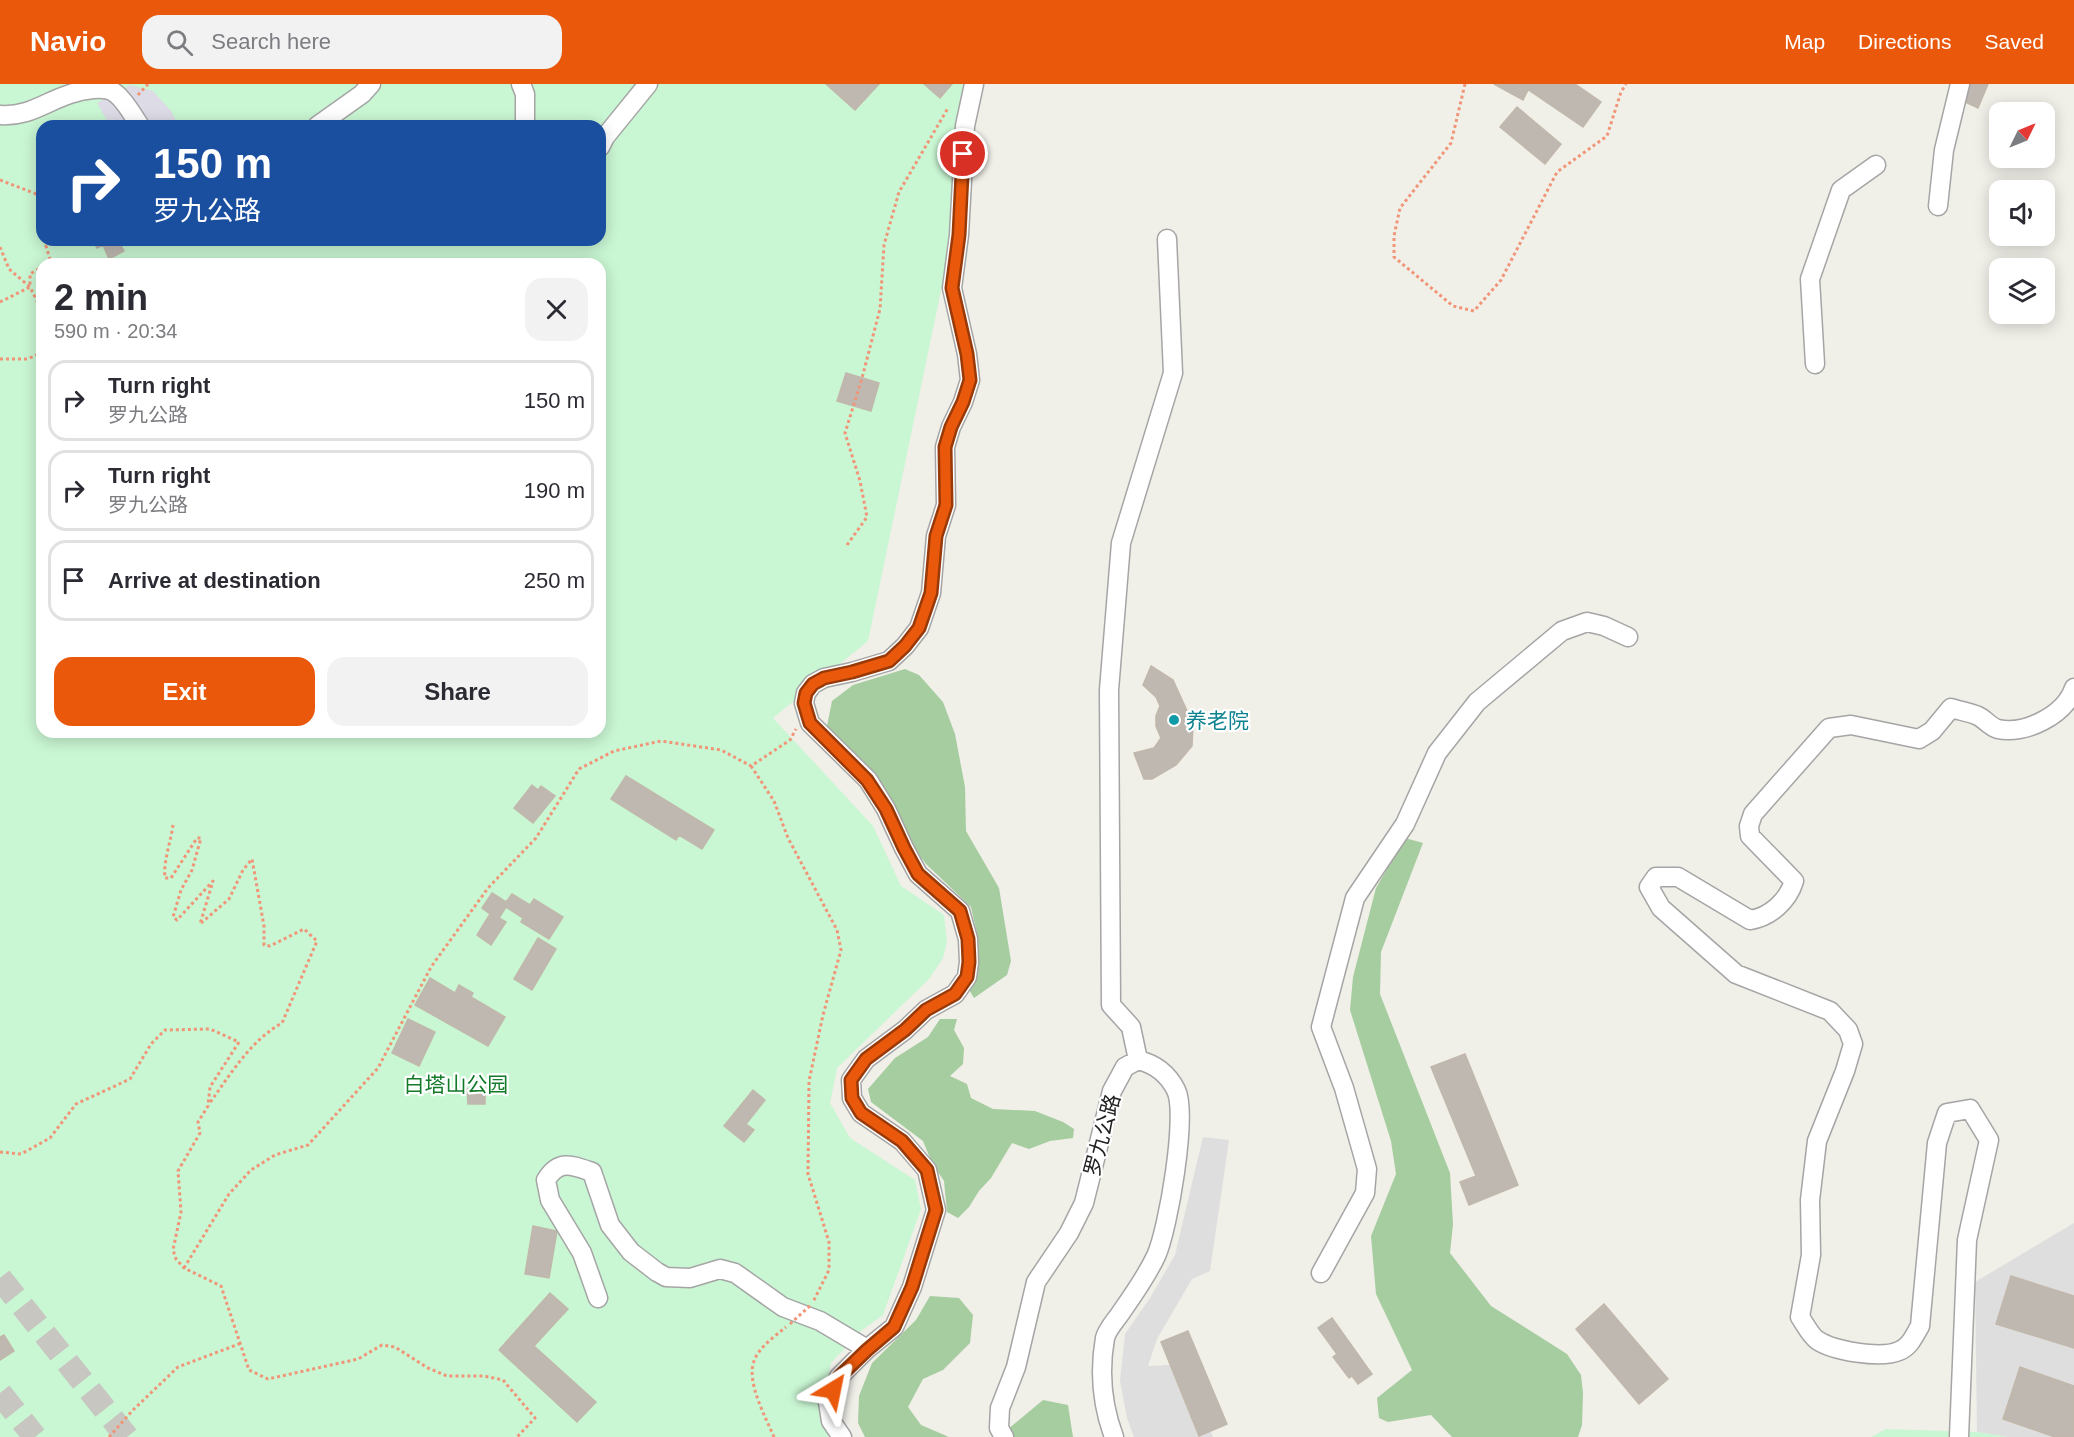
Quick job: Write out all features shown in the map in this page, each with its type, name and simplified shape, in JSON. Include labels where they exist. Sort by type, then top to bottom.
[{"type":"street","points":[[325,120],[362,94],[371,84]]},
{"type":"street","points":[[521,84],[525,94],[525,120]]},
{"type":"street","points":[[606,136],[648,84]]},
{"type":"street","points":[[842,1437],[831,1421],[828,1402],[839,1377],[894,1327],[912,1287],[936,1210],[927,1170],[902,1141],[861,1113],[852,1098],[851,1080],[866,1059],[905,1030],[926,1010],[955,994],[967,977],[968,939],[960,911],[918,874],[886,809],[867,780],[810,723],[804,703],[806,693],[813,684],[824,678],[889,661],[919,628],[931,593],[936,536],[946,505],[945,447],[970,380],[967,354],[952,288],[959,235],[965,126],[974,84]]},
{"type":"street","points":[[1938,206],[1944,150],[1960,84]]},
{"type":"street","points":[[0,115],[11,116],[44,107],[70,94],[105,88],[116,93],[136,120]]},
{"type":"street","points":[[1815,364],[1810,279],[1841,190],[1876,165]]},
{"type":"street","points":[[1114,1437],[1101,1382],[1106,1335],[1131,1299],[1156,1256],[1169,1214],[1181,1115],[1177,1091],[1167,1076],[1154,1064],[1138,1060],[1131,1027],[1112,1005],[1109,690],[1121,543],[1173,373],[1167,240]]},
{"type":"street","points":[[1321,1273],[1365,1193],[1367,1169],[1344,1088],[1321,1027],[1355,898],[1405,824],[1437,753],[1477,702],[1562,631],[1587,622],[1604,626],[1628,637]]},
{"type":"street","points":[[1959,1437],[1967,1240],[1989,1140],[1970,1109],[1947,1113],[1937,1143],[1920,1326],[1910,1344],[1899,1351],[1878,1355],[1835,1348],[1815,1339],[1800,1317],[1811,1255],[1810,1200],[1817,1141],[1845,1071],[1853,1044],[1848,1030],[1830,1011],[1736,974],[1661,908],[1649,887],[1656,877],[1678,877],[1750,920],[1763,918],[1790,895],[1794,881],[1750,836],[1749,826],[1753,814],[1829,728],[1851,725],[1919,739],[1932,731],[1951,708],[1978,716],[1996,729],[2019,731],[2055,714],[2070,699],[2074,688]]},
{"type":"street","name":"罗九公路","points":[[1004,1437],[999,1428],[1000,1408],[1016,1367],[1036,1282],[1069,1233],[1084,1203],[1112,1091],[1125,1067],[1138,1060]]},
{"type":"street","points":[[598,1298],[582,1253],[550,1200],[546,1180],[553,1170],[562,1166],[573,1166],[592,1172],[610,1225],[631,1252],[657,1272],[666,1277],[690,1278],[720,1269],[735,1273],[783,1307],[820,1321],[867,1350]]},
{"type":"path","points":[[1465,84],[1451,143],[1400,208],[1394,237],[1394,257],[1453,306],[1474,310],[1501,280],[1557,172],[1607,136],[1621,92],[1626,84]]},
{"type":"path","points":[[847,545],[867,517],[860,481],[845,433],[880,309],[884,245],[898,192],[948,108]]},
{"type":"path","points":[[0,180],[36,194]]},
{"type":"path","points":[[0,247],[9,269],[30,287],[36,299]]},
{"type":"path","points":[[30,287],[30,274],[36,270]]},
{"type":"path","points":[[0,302],[30,287]]},
{"type":"path","points":[[0,359],[27,359],[36,355]]},
{"type":"path","points":[[751,766],[790,740],[798,724],[799,704],[804,703]]},
{"type":"path","points":[[184,1268],[229,1194],[251,1170],[275,1155],[308,1145],[378,1068],[431,967],[488,888],[536,838],[579,770],[614,751],[661,741],[721,750],[751,766],[774,801],[788,838],[837,930],[840,950],[809,1081],[808,1174],[829,1242],[829,1270],[812,1304],[771,1339],[753,1363],[753,1385],[774,1437]]},
{"type":"path","points":[[173,825],[164,868],[165,878],[171,878],[197,838],[201,838],[192,870],[181,890],[173,917],[177,920],[213,881],[200,924],[229,899],[243,870],[252,859],[264,926],[264,945],[270,946],[304,929],[317,941],[282,1023],[270,1029],[242,1059],[198,1122],[200,1133],[178,1172],[181,1212],[173,1250],[176,1259],[184,1268],[221,1286],[249,1371],[268,1379],[358,1359],[382,1345],[396,1347],[428,1368],[447,1376],[484,1376],[503,1380],[535,1418],[517,1437]]},
{"type":"path","points":[[0,1152],[21,1154],[50,1138],[76,1104],[130,1079],[151,1044],[165,1030],[210,1029],[239,1042],[210,1087],[208,1106]]},
{"type":"path","points":[[109,1437],[133,1410],[178,1367],[239,1344]]},
{"type":"shaded area","points":[[130,85],[153,91],[176,120],[107,120],[97,103]]},
{"type":"shaded area","points":[[1203,1137],[1229,1140],[1210,1271],[1192,1279],[1157,1339],[1148,1366],[1184,1364],[1213,1437],[1134,1437],[1127,1418],[1120,1381],[1125,1334],[1150,1298],[1175,1255]]},
{"type":"shaded area","points":[[2074,1223],[2074,1437],[2008,1437],[1977,1432],[1975,1282]]},
{"type":"green space","name":"白塔山公园","points":[[0,84],[984,84],[868,641],[773,718],[873,826],[901,886],[944,915],[947,942],[943,958],[929,979],[837,1068],[830,1103],[850,1138],[915,1180],[921,1209],[883,1315],[861,1331],[831,1363],[822,1408],[828,1437],[0,1437]]},
{"type":"green space","points":[[905,669],[919,675],[943,702],[955,734],[965,787],[966,831],[999,888],[1011,961],[1007,975],[974,998],[968,988],[979,958],[971,907],[926,864],[909,842],[850,751],[827,726],[832,701],[853,685]]},
{"type":"green space","points":[[1405,838],[1423,843],[1381,952],[1380,994],[1450,1173],[1453,1224],[1450,1253],[1491,1306],[1567,1354],[1581,1375],[1582,1425],[1578,1437],[1452,1437],[1431,1415],[1388,1422],[1379,1418],[1377,1398],[1412,1370],[1376,1294],[1371,1236],[1396,1174],[1391,1141],[1350,1010],[1353,977],[1376,888]]},
{"type":"green space","points":[[940,1019],[957,1019],[954,1030],[964,1048],[963,1064],[950,1076],[967,1084],[971,1098],[993,1109],[1035,1111],[1074,1129],[1073,1138],[1050,1141],[1029,1149],[1012,1143],[991,1178],[958,1218],[947,1212],[944,1181],[932,1163],[923,1141],[871,1102],[868,1089],[895,1058],[928,1037]]},
{"type":"green space","points":[[930,1296],[959,1298],[973,1315],[970,1343],[943,1370],[923,1379],[908,1407],[921,1425],[949,1437],[865,1437],[858,1423],[859,1396],[872,1363],[916,1320]]},
{"type":"green space","points":[[1043,1400],[1068,1405],[1073,1437],[997,1437],[1002,1434]]},
{"type":"green space","points":[[1886,1429],[1977,1432],[2008,1437],[1871,1437]]},
{"type":"building","points":[[826,84],[879,84],[855,110]]},
{"type":"building","points":[[924,84],[952,84],[940,98]]},
{"type":"building","points":[[1494,84],[1520,84],[1528,90],[1523,100]]},
{"type":"building","points":[[1520,84],[1575,84],[1601,102],[1583,127]]},
{"type":"building","points":[[1967,84],[1988,84],[1978,108],[1961,100]]},
{"type":"building","points":[[1517,107],[1561,144],[1545,164],[1500,127]]},
{"type":"building","points":[[103,246],[121,246],[124,251],[109,258]]},
{"type":"building","points":[[846,373],[879,383],[871,411],[837,401]]},
{"type":"building","name":"养老院","points":[[1151,666],[1173,680],[1193,724],[1192,746],[1176,765],[1152,779],[1144,779],[1134,753],[1154,748],[1161,738],[1156,726],[1156,716],[1160,706],[1156,697],[1143,685]]},
{"type":"building","points":[[626,776],[714,830],[702,849],[679,835],[676,840],[611,799]]},
{"type":"building","points":[[532,785],[538,790],[541,786],[555,796],[533,823],[514,808]]},
{"type":"building","points":[[492,893],[506,902],[512,894],[530,905],[534,899],[563,917],[549,939],[521,922],[523,918],[506,907],[499,918],[506,922],[491,945],[477,935],[490,914],[482,908]]},
{"type":"building","points":[[538,938],[556,949],[532,990],[514,979]]},
{"type":"building","points":[[430,978],[455,993],[459,985],[473,993],[471,997],[505,1017],[488,1046],[415,1005]]},
{"type":"building","points":[[408,1019],[435,1032],[419,1066],[392,1053]]},
{"type":"building","points":[[1465,1054],[1518,1185],[1469,1205],[1460,1182],[1476,1176],[1431,1067]]},
{"type":"building","points":[[485,1088],[485,1104],[468,1104],[467,1089]]},
{"type":"building","points":[[753,1090],[765,1100],[746,1124],[754,1130],[744,1142],[724,1126]]},
{"type":"building","points":[[533,1226],[557,1231],[549,1278],[525,1274]]},
{"type":"building","points":[[2011,1276],[2074,1296],[2074,1348],[1996,1324]]},
{"type":"building","points":[[550,1293],[568,1309],[534,1346],[596,1402],[577,1422],[499,1350]]},
{"type":"building","points":[[1604,1304],[1668,1379],[1639,1404],[1576,1329]]},
{"type":"building","points":[[1332,1318],[1372,1374],[1358,1384],[1352,1376],[1349,1378],[1333,1357],[1337,1354],[1318,1328]]},
{"type":"building","points":[[1188,1331],[1227,1424],[1199,1436],[1161,1342]]},
{"type":"building","points":[[4,1335],[14,1351],[0,1360],[0,1337]]},
{"type":"building","points":[[2020,1367],[2074,1386],[2074,1437],[2055,1437],[2003,1419]]},
{"type":"tunnel","points":[[0,1278],[127,1437]]},
{"type":"tunnel","points":[[0,1393],[35,1437]]},
{"type":"place","name":"养老院","points":[[1174,720]]},
{"type":"route","points":[[833,1390],[839,1377],[894,1327],[912,1287],[936,1210],[927,1170],[902,1141],[861,1113],[852,1098],[851,1080],[866,1059],[905,1030],[926,1010],[955,994],[967,977],[969,962],[968,939],[960,911],[918,874],[886,809],[867,780],[810,723],[804,703],[806,693],[813,684],[824,678],[889,661],[919,628],[931,593],[936,536],[946,505],[945,447],[970,380],[967,354],[952,288],[959,235],[963,154]]}]
